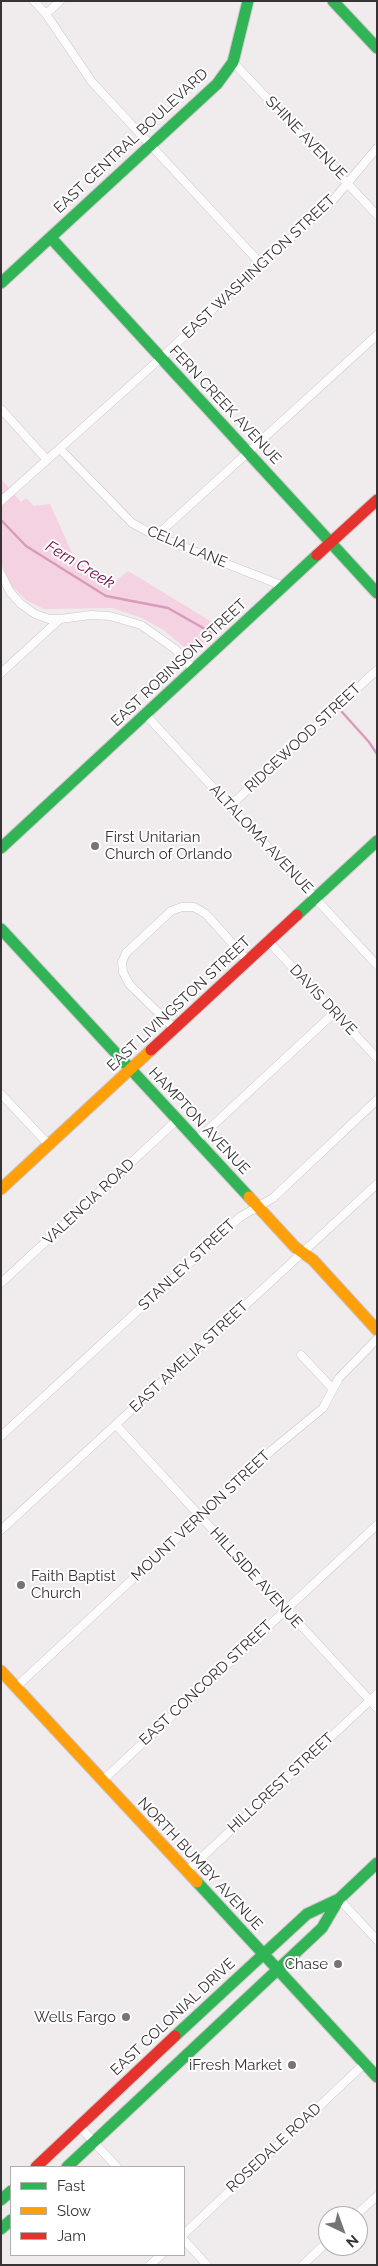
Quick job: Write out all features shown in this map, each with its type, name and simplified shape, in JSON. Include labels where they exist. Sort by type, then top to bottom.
[{"type":"main road","name":"EAST CENTRAL BOULEVARD","points":[[1,282],[51,238],[216,84],[233,62],[248,1]]},
{"type":"main road","points":[[333,1],[377,48]]},
{"type":"main road","name":"FERN CREEK AVENUE","points":[[51,238],[377,593]]},
{"type":"main road","name":"EAST ROBINSON STREET","points":[[1,848],[377,500]]},
{"type":"main road","name":"EAST LIVINGSTON STREET","points":[[1,1189],[377,842]]},
{"type":"main road","name":"HAMPTON AVENUE","points":[[1,928],[257,1207],[295,1247],[313,1260],[377,1330]]},
{"type":"main road","name":"NORTH BUMBY AVENUE","points":[[1,1671],[377,2076]]},
{"type":"main road","name":"EAST COLONIAL DRIVE","points":[[68,2166],[322,1928],[339,1899],[377,1863]]},
{"type":"main road","name":"EAST COLONIAL DRIVE","points":[[37,2166],[307,1914],[339,1899]]},
{"type":"main road","points":[[1,2200],[10,2191]]},
{"type":"street","points":[[34,1],[46,14],[92,82],[261,264]]},
{"type":"street","points":[[46,14],[60,1]]},
{"type":"street","name":"SHINE AVENUE","points":[[233,62],[377,215]]},
{"type":"street","name":"EAST WASHINGTON STREET","points":[[4,498],[318,214],[377,148]]},
{"type":"street","points":[[156,536],[377,335]]},
{"type":"street","points":[[1,409],[47,460]]},
{"type":"street","name":"CELIA LANE","points":[[60,449],[132,523],[156,536],[283,586]]},
{"type":"street","points":[[1,574],[10,592],[21,604],[35,614],[49,619],[91,614],[110,616],[141,625],[175,649],[193,669]]},
{"type":"street","points":[[1,673],[60,619]]},
{"type":"street","name":"RIDGEWOOD STREET","points":[[230,806],[377,670]]},
{"type":"street","name":"ALTALOMA AVENUE","points":[[145,714],[377,965]]},
{"type":"street","points":[[175,1029],[129,984],[123,972],[122,962],[126,953],[164,917],[182,906],[194,907],[206,914],[248,961]]},
{"type":"street","name":"DAVIS DRIVE","points":[[269,942],[377,1058]]},
{"type":"street","points":[[196,1141],[335,1012]]},
{"type":"street","points":[[1,1094],[48,1145]]},
{"type":"street","name":"STANLEY STREET","points":[[1,1436],[240,1217],[273,1198],[377,1100]]},
{"type":"street","name":"VALENCIA ROAD","points":[[1,1283],[177,1120]]},
{"type":"street","name":"EAST AMELIA STREET","points":[[1,1530],[377,1184]]},
{"type":"street","name":"MOUNT VERNON STREET","points":[[16,1687],[272,1450],[323,1408],[330,1399],[332,1389],[346,1368],[377,1339]]},
{"type":"street","points":[[301,1355],[332,1389]]},
{"type":"street","name":"HILLSIDE AVENUE","points":[[116,1425],[377,1708]]},
{"type":"street","name":"EAST CONCORD STREET","points":[[102,1781],[377,1526]]},
{"type":"street","name":"HILLCREST STREET","points":[[186,1872],[377,1694]]},
{"type":"street","points":[[339,1899],[377,1940]]},
{"type":"street","name":"ROSEDALE ROAD","points":[[185,2233],[365,2063]]},
{"type":"street","points":[[79,2126],[116,2166]]},
{"type":"street","points":[[366,2206],[377,2196]]},
{"type":"street","points":[[185,2241],[207,2265]]},
{"type":"street","points":[[303,2265],[318,2251]]},
{"type":"street","points":[[150,2265],[160,2256]]},
{"type":"shaded area","points":[[1,479],[21,502],[26,498],[34,506],[50,504],[73,555],[106,589],[128,571],[222,628],[192,654],[164,630],[142,618],[112,608],[44,609],[26,600],[12,586],[1,564]]},
{"type":"waterway","name":"Fern Creek","points":[[1,520],[26,546],[106,596],[168,608],[212,633]]},
{"type":"waterway","name":"Fern Creek","points":[[342,712],[369,742],[377,754]]},
{"type":"traffic: fast","points":[[1,283],[217,84],[233,62],[248,1]]},
{"type":"traffic: fast","points":[[333,1],[377,48]]},
{"type":"traffic: fast","points":[[51,238],[377,593]]},
{"type":"traffic: fast","points":[[1,848],[317,555]]},
{"type":"traffic: fast","points":[[297,915],[377,841]]},
{"type":"traffic: fast","points":[[1,929],[249,1197]]},
{"type":"traffic: fast","points":[[68,2166],[322,1928],[339,1899],[377,1863]]},
{"type":"traffic: fast","points":[[197,1882],[377,2077]]},
{"type":"traffic: fast","points":[[175,2036],[307,1914],[339,1899]]},
{"type":"traffic: fast","points":[[1,2200],[10,2192]]},
{"type":"traffic: fast","points":[[1,2229],[10,2221]]},
{"type":"traffic: slow","points":[[1,1189],[151,1050]]},
{"type":"traffic: slow","points":[[249,1197],[295,1247],[313,1260],[377,1330]]},
{"type":"traffic: slow","points":[[1,1671],[197,1882]]},
{"type":"traffic: jam","points":[[317,555],[377,500]]},
{"type":"traffic: jam","points":[[151,1050],[297,915]]},
{"type":"traffic: jam","points":[[37,2166],[175,2036]]},
{"type":"place","name":"First Unitarian Church of Orlando","points":[[95,846]]},
{"type":"place","name":"Faith Baptist Church","points":[[21,1585]]},
{"type":"place","name":"Chase","points":[[338,1964]]},
{"type":"place","name":"Wells Fargo","points":[[126,2017]]},
{"type":"place","name":"iFresh Market","points":[[292,2065]]}]
